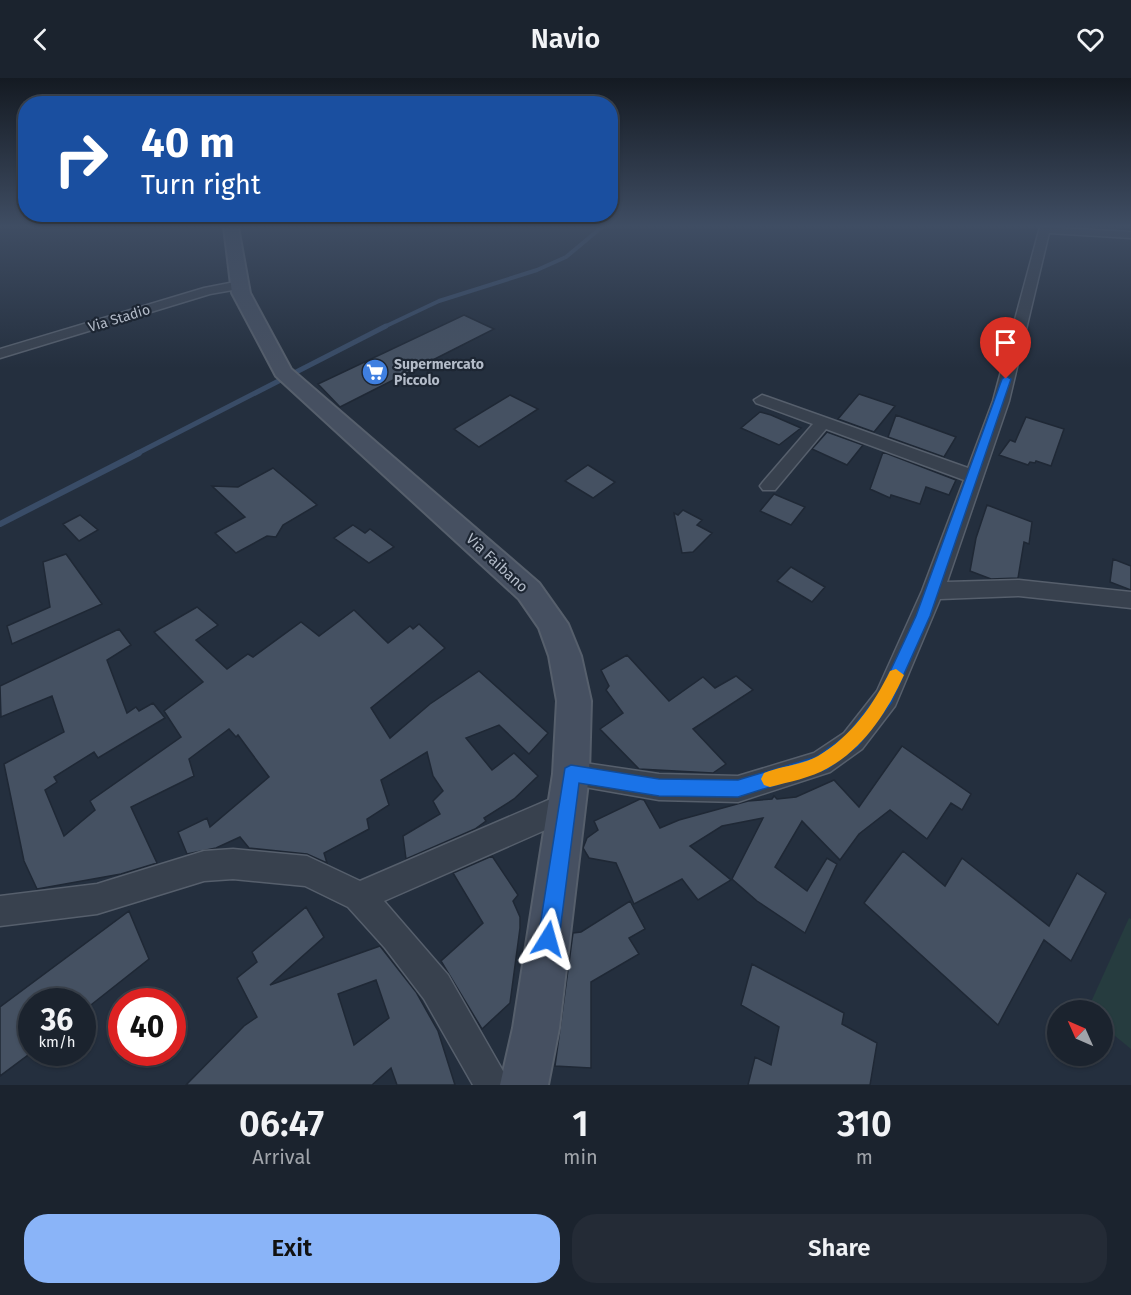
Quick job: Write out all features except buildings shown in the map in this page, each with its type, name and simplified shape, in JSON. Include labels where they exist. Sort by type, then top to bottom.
[{"type":"street","name":"Via Faibano","points":[[238,274],[241,293],[288,376],[529,591],[553,624],[565,656],[574,701],[569,790],[536,1028],[522,1083]]},
{"type":"street","points":[[359,896],[569,790],[738,789],[821,763],[853,741],[886,698],[933,591],[1001,401],[1033,274]]},
{"type":"street","name":"Via Stadio","points":[[0,354],[208,291],[240,285]]},
{"type":"street","points":[[762,400],[974,477]]},
{"type":"street","points":[[769,486],[823,422]]},
{"type":"street","points":[[933,591],[1019,588],[1131,600]]},
{"type":"street","points":[[0,911],[97,899],[204,866],[233,864],[307,871],[359,896],[522,1083]]},
{"type":"green space","points":[[1129,918],[1131,919],[1131,1049],[1113,1034],[1113,1000],[1092,1000]]},
{"type":"waterway","points":[[385,327],[439,301],[524,274]]},
{"type":"waterway","points":[[136,454],[385,327]]},
{"type":"waterway","points":[[0,524],[139,453]]},
{"type":"slow traffic","points":[[770,779],[821,763],[853,741],[886,698],[896,675]]},
{"type":"place","name":"Supermercato Piccolo","points":[[375,372]]},
{"type":"route","points":[[548,939],[571,774],[659,788],[738,789],[821,763],[853,741],[886,698],[923,616],[1001,401],[1006,379]]}]
